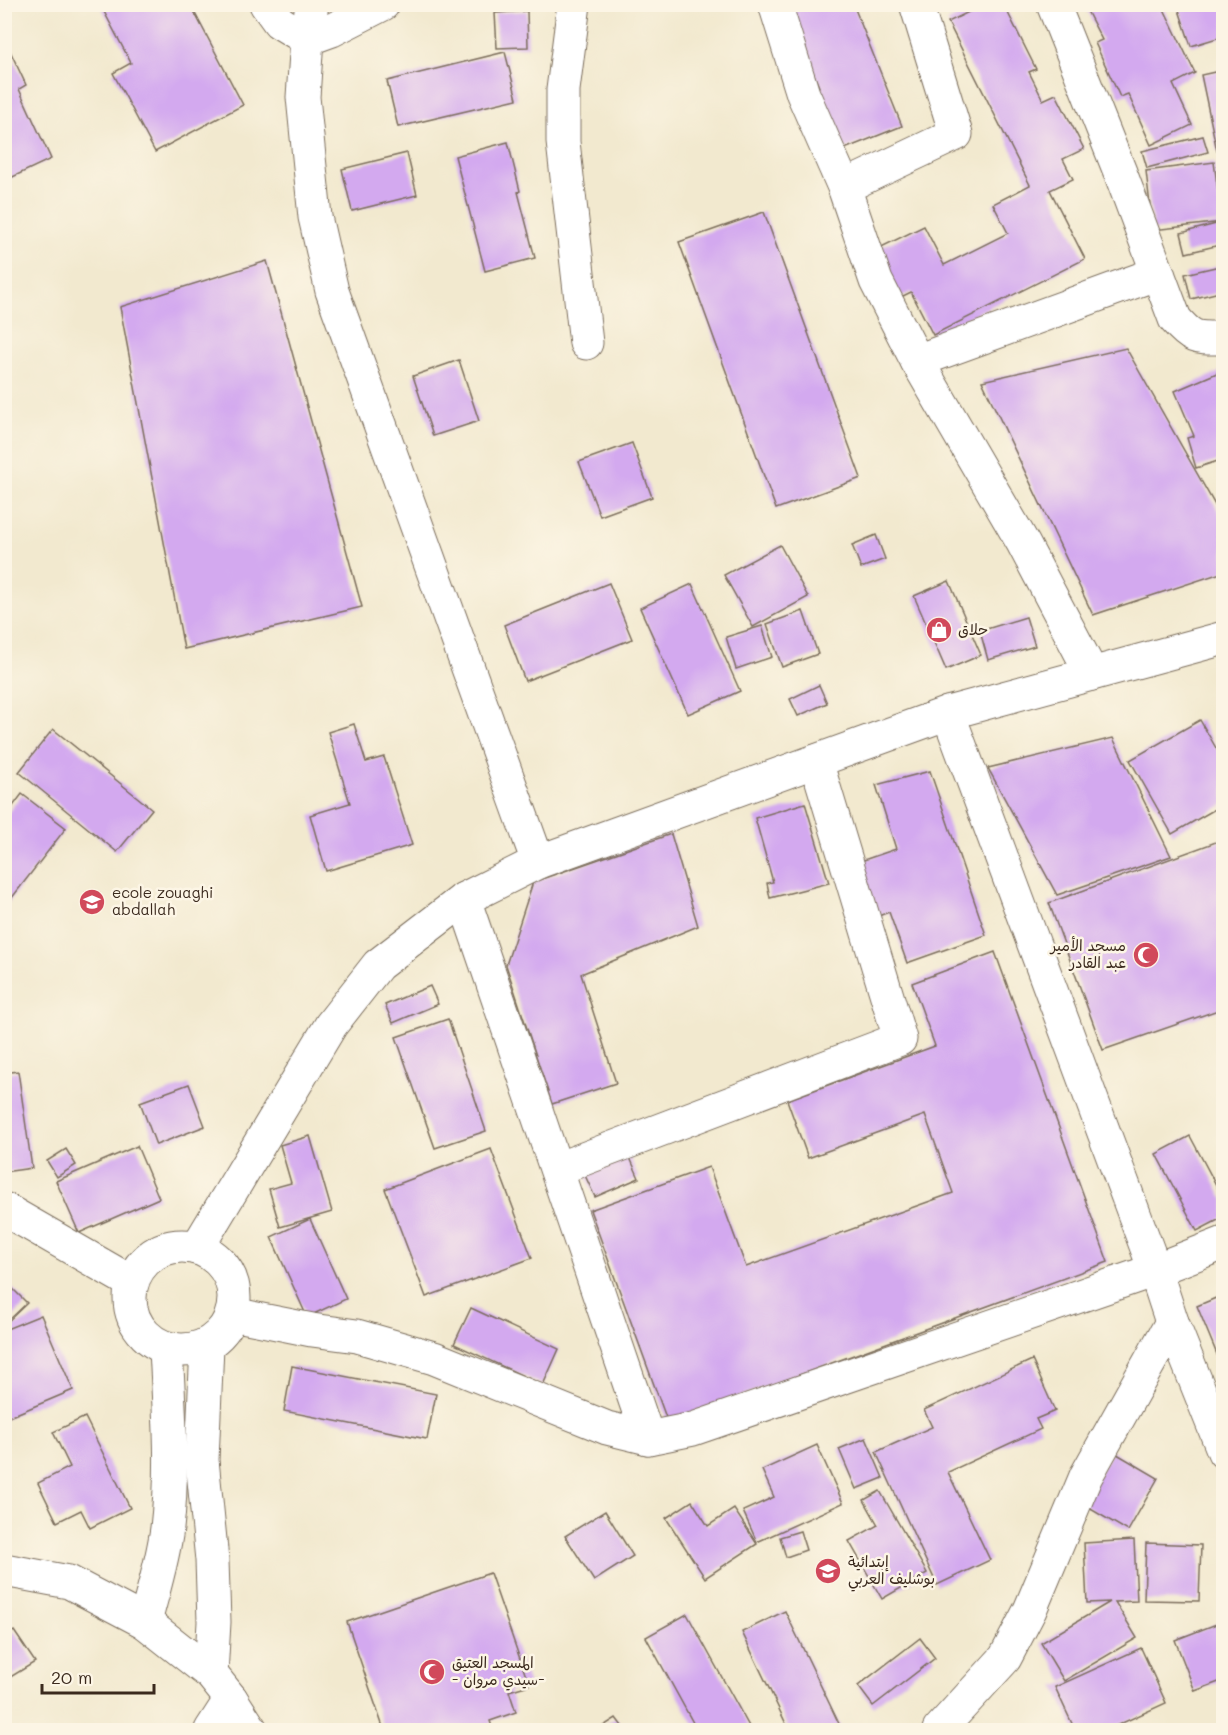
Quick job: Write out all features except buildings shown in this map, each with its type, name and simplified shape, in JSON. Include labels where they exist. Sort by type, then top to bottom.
[{"type":"street","points":[[266,4],[279,22],[307,39]]},
{"type":"street","points":[[312,4],[303,97],[314,206],[332,291],[538,862]]},
{"type":"street","points":[[307,39],[332,30],[383,4]]},
{"type":"street","points":[[574,4],[563,90],[563,142],[585,343]]},
{"type":"street","points":[[775,4],[803,94],[844,187],[876,281],[917,361],[1023,543],[1092,674]]},
{"type":"street","points":[[844,187],[956,134],[916,4]]},
{"type":"street","points":[[1053,4],[1175,319],[1187,334],[1202,338],[1224,338]]},
{"type":"street","points":[[917,361],[1158,273]]},
{"type":"street","points":[[197,1248],[331,1025],[378,965],[464,900],[538,862],[948,713],[1224,638]]},
{"type":"street","points":[[948,713],[1155,1270],[1172,1322],[1224,1452]]},
{"type":"street","points":[[557,1169],[900,1039],[816,761]]},
{"type":"street","points":[[464,900],[648,1438]]},
{"type":"street","points":[[4,1209],[131,1282]]},
{"type":"street","points":[[232,1314],[312,1330],[357,1336],[434,1358],[607,1428],[648,1438],[693,1430],[1155,1270],[1224,1243]]},
{"type":"street","points":[[177,1245],[197,1248],[216,1257],[229,1274],[234,1294],[232,1314],[223,1332],[207,1346],[187,1351],[166,1349],[148,1339],[135,1323],[129,1303],[131,1282],[141,1264],[157,1251],[177,1245]]},
{"type":"street","points":[[939,1731],[1005,1659],[1030,1610],[1086,1476],[1172,1322]]},
{"type":"street","points":[[207,1346],[202,1460],[221,1687],[211,1731]]},
{"type":"street","points":[[145,1622],[162,1558],[170,1498],[171,1460],[166,1349]]},
{"type":"street","points":[[4,1570],[69,1582],[145,1622],[221,1687],[251,1731]]},
{"type":"place","name":"حلاق","points":[[939,630]]},
{"type":"place","name":"ecole zouaghi abdallah","points":[[92,902]]},
{"type":"place","name":"مسجد الأمير عبد القادر","points":[[1146,955]]},
{"type":"place","name":"إبتدائية بوشليف العربي","points":[[828,1571]]},
{"type":"place","name":"المسجد العتيق - سيدي مروان-","points":[[432,1672]]}]
